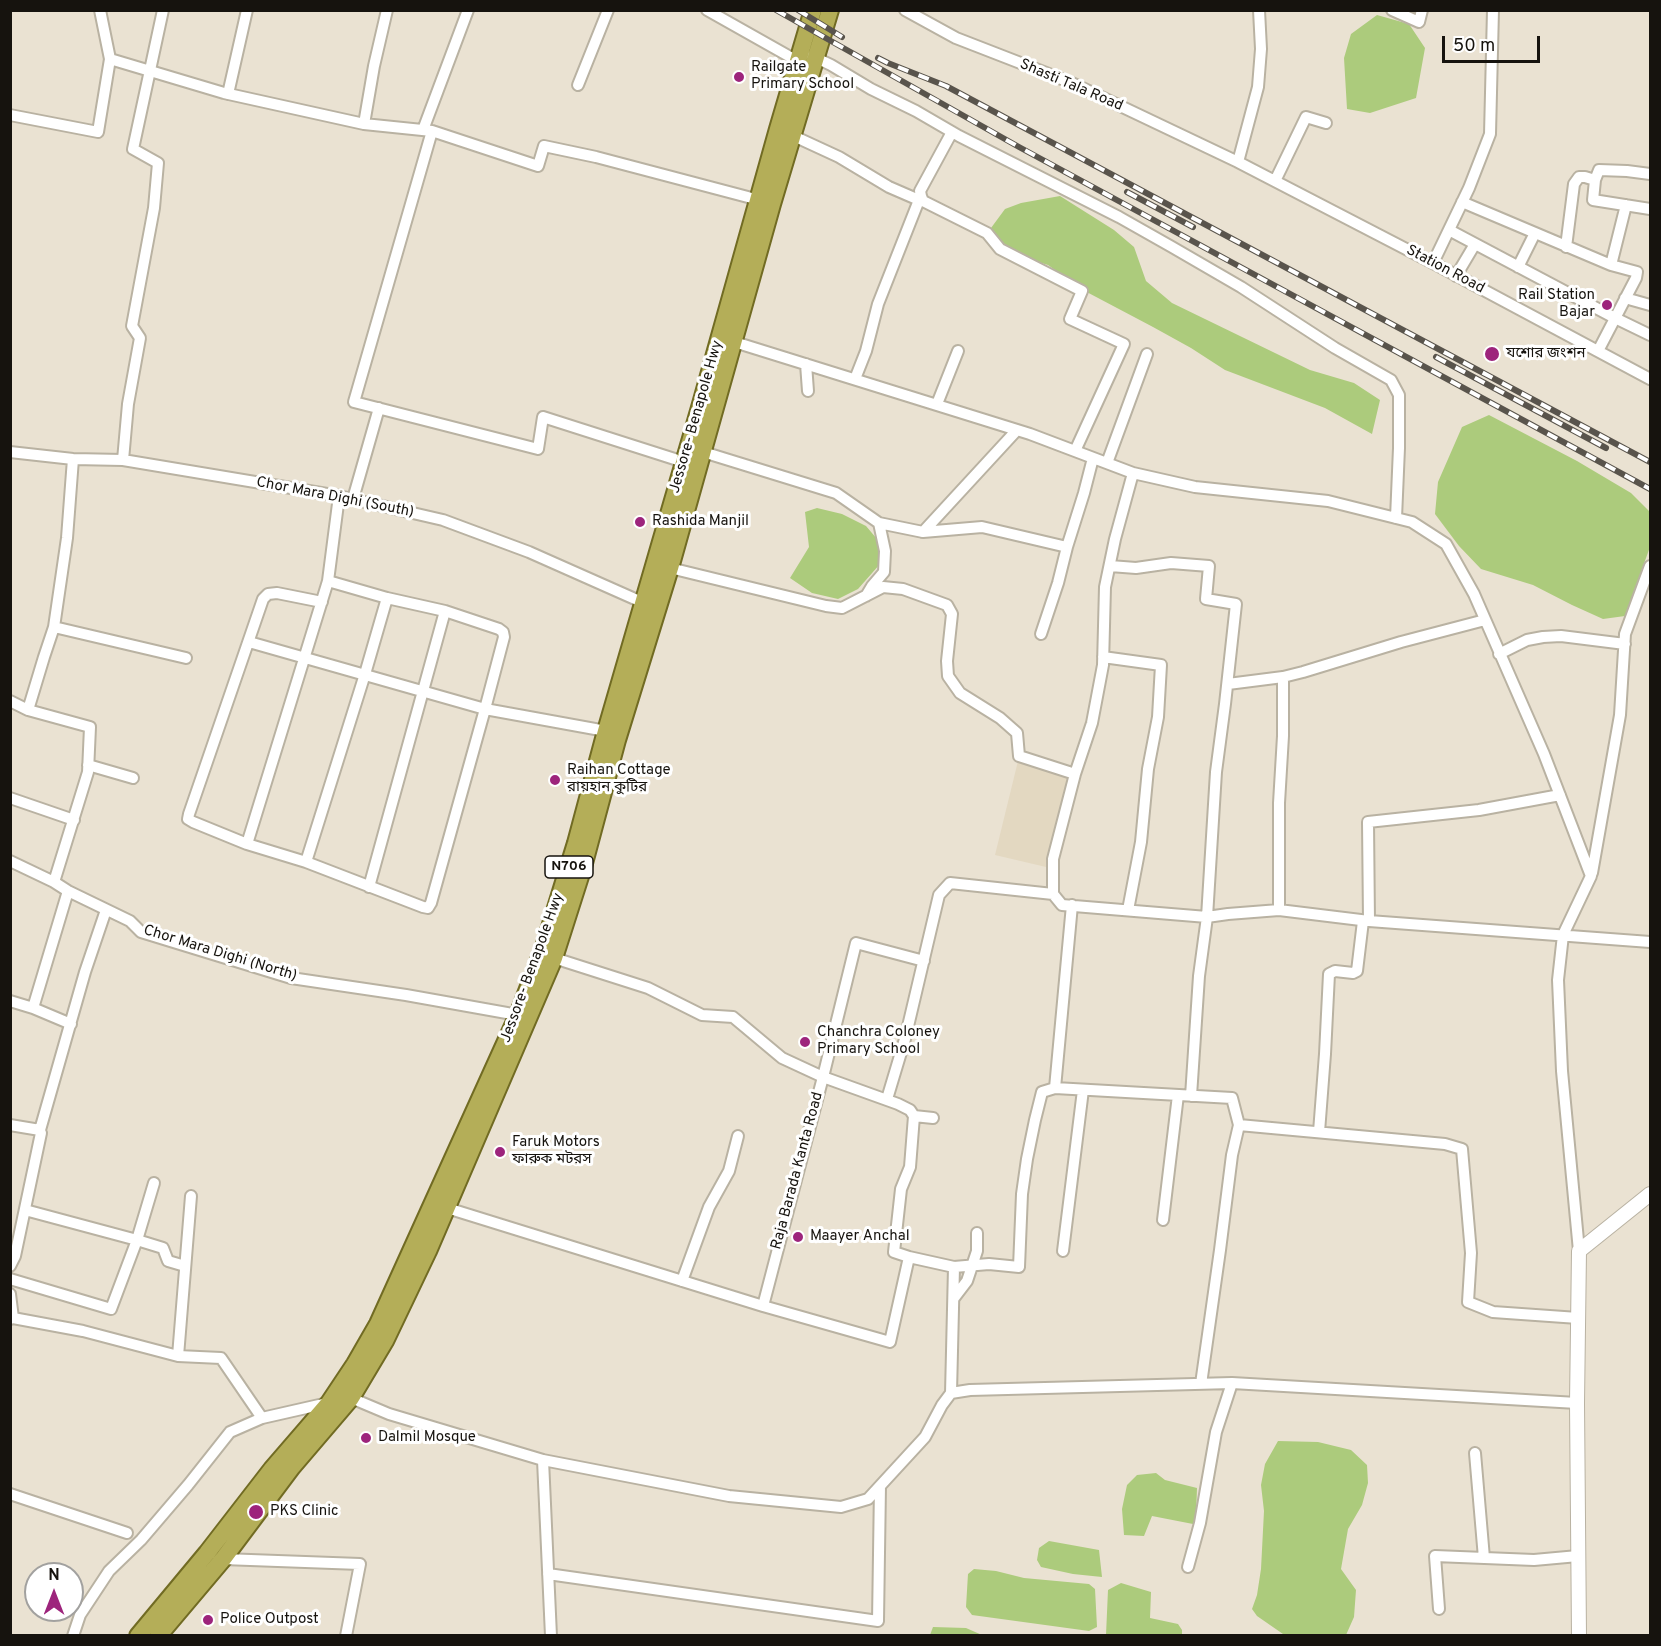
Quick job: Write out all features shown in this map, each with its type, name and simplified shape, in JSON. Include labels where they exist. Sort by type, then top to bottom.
[{"type":"highway","name":"Jessore- Benapole Hwy","points":[[158,1635],[223,1559],[292,1467],[351,1398],[397,1317],[447,1208],[554,958],[583,867],[617,740],[703,452],[727,340],[765,202],[785,133],[799,108],[813,10]]},
{"type":"highway","name":"Jessore- Benapole Hwy","points":[[807,60],[830,10]]},
{"type":"highway","name":"Jessore- Benapole Hwy","points":[[138,1635],[207,1553],[272,1469],[329,1403],[356,1364],[378,1324],[518,1015],[544,947],[576,843],[684,462],[727,340]]},
{"type":"street","points":[[10,115],[98,132],[110,59],[100,10]]},
{"type":"street","points":[[123,460],[128,404],[140,338],[132,326],[154,208],[158,164],[133,149],[163,10]]},
{"type":"street","points":[[228,94],[247,10]]},
{"type":"street","points":[[364,124],[387,10]]},
{"type":"street","points":[[468,10],[428,130],[354,402],[538,449],[543,417],[684,462]]},
{"type":"street","points":[[578,85],[608,10]]},
{"type":"street","points":[[707,10],[916,111],[1052,185],[1119,217],[1241,287],[1335,348],[1391,380],[1399,395],[1396,518]]},
{"type":"street","name":"Shasti Tala Road","points":[[905,10],[956,38],[1072,83],[1238,162]]},
{"type":"street","points":[[1238,162],[1258,87],[1261,48],[1258,10]]},
{"type":"street","points":[[1392,10],[1419,22],[1422,10]]},
{"type":"street","points":[[1432,263],[1462,202],[1490,134],[1493,10]]},
{"type":"street","points":[[110,59],[228,94],[364,124],[428,130],[538,166],[544,146],[596,157],[765,202]]},
{"type":"street","points":[[1275,181],[1306,117],[1326,123]]},
{"type":"street","points":[[952,132],[920,191],[923,201],[987,232],[1000,249],[1082,291],[1070,319],[1124,344],[1075,451]]},
{"type":"street","points":[[785,133],[839,157],[889,187],[919,200],[878,304],[866,351],[855,379]]},
{"type":"street","name":"Station Road","points":[[1238,162],[1650,379]]},
{"type":"street","points":[[1650,174],[1599,170],[1595,180],[1593,200],[1650,209]]},
{"type":"street","points":[[1566,247],[1574,184],[1579,177],[1595,180]]},
{"type":"street","points":[[1462,202],[1566,247],[1611,265],[1637,272],[1598,351]]},
{"type":"street","points":[[1611,265],[1626,205]]},
{"type":"street","points":[[1449,230],[1650,335]]},
{"type":"street","points":[[1518,267],[1535,233]]},
{"type":"street","points":[[1456,276],[1475,244]]},
{"type":"street","points":[[1625,298],[1650,305]]},
{"type":"street","points":[[727,340],[1017,430],[1133,473],[1195,487],[1328,501],[1412,522],[1446,544],[1474,594],[1498,654],[1544,754],[1592,876]]},
{"type":"street","points":[[937,404],[958,351]]},
{"type":"street","points":[[1107,463],[1147,354]]},
{"type":"street","points":[[806,363],[808,392]]},
{"type":"street","points":[[353,499],[379,408]]},
{"type":"street","points":[[923,532],[1017,430]]},
{"type":"street","name":"Chor Mara Dighi (South)","points":[[10,452],[73,459],[123,460],[339,496],[443,520],[529,552],[644,603]]},
{"type":"street","points":[[703,452],[836,493],[879,523],[923,532],[982,526],[1066,547]]},
{"type":"street","points":[[1041,634],[1058,583],[1066,547],[1093,458]]},
{"type":"street","points":[[28,710],[54,627],[67,538],[73,459]]},
{"type":"street","points":[[1053,894],[1053,859],[1075,774],[1092,723],[1103,657],[1105,587],[1133,473]]},
{"type":"street","points":[[247,844],[328,581],[339,496]]},
{"type":"street","points":[[866,596],[884,572],[885,551],[879,523]]},
{"type":"street","points":[[1110,566],[1136,568],[1171,563],[1209,566],[1206,599],[1236,604],[1216,772],[1207,917],[1199,976],[1191,1096]]},
{"type":"street","points":[[1579,1635],[1577,1403],[1579,1251],[1562,1071],[1558,980],[1563,935],[1592,876],[1620,715],[1626,634],[1650,566]]},
{"type":"street","points":[[670,568],[763,592],[834,607],[842,608],[883,587],[903,589],[947,605],[952,614],[947,661],[948,676],[960,693],[1000,718],[1017,733],[1019,756],[1075,774]]},
{"type":"street","points":[[322,602],[277,593],[268,594],[263,599],[189,819],[247,844],[306,862],[428,908],[485,709],[504,637],[503,632],[445,611],[387,598],[328,581]]},
{"type":"street","points":[[306,862],[387,598]]},
{"type":"street","points":[[369,887],[445,611]]},
{"type":"street","points":[[1227,684],[1283,677],[1485,620]]},
{"type":"street","points":[[54,627],[186,658]]},
{"type":"street","points":[[1498,654],[1527,640],[1543,637],[1561,636],[1625,644]]},
{"type":"street","points":[[249,642],[485,709],[606,731]]},
{"type":"street","points":[[1103,657],[1161,665],[1158,717],[1148,769],[1141,842],[1128,910]]},
{"type":"street","points":[[1279,910],[1279,803],[1283,736],[1283,677]]},
{"type":"street","points":[[10,701],[28,710],[90,727],[88,772],[54,882]]},
{"type":"street","points":[[88,765],[133,778]]},
{"type":"street","points":[[1319,1132],[1329,974],[1335,971],[1353,973],[1357,971],[1366,921],[1368,822],[1479,810],[1560,795]]},
{"type":"street","points":[[10,798],[74,820]]},
{"type":"street","name":"Chor Mara Dighi (North)","points":[[10,861],[130,921],[141,932],[291,978],[518,1015]]},
{"type":"street","points":[[887,1099],[905,1040],[939,896],[950,883],[1053,894],[1062,904],[1207,917],[1279,910],[1366,921],[1650,942]]},
{"type":"street","points":[[33,1008],[68,891]]},
{"type":"street","points":[[1054,1088],[1072,905]]},
{"type":"street","points":[[10,1125],[40,1130],[85,972],[106,910]]},
{"type":"street","points":[[924,962],[856,943],[822,1077],[887,1099],[910,1110],[914,1116],[910,1167],[901,1190],[894,1252],[954,1267],[989,1263],[1020,1267],[1022,1194],[1026,1159],[1042,1092],[1054,1088],[1232,1098],[1239,1125],[1232,1155],[1201,1384]]},
{"type":"street","name":"Raja Barada Kanta Road","points":[[554,958],[648,988],[702,1015],[733,1017],[782,1059],[822,1077],[763,1306]]},
{"type":"street","points":[[10,1001],[71,1024]]},
{"type":"street","points":[[1063,1251],[1083,1090]]},
{"type":"street","points":[[1163,1220],[1178,1095]]},
{"type":"street","points":[[914,1116],[933,1118]]},
{"type":"street","points":[[1239,1125],[1445,1144],[1462,1149],[1471,1253],[1468,1302],[1493,1312],[1578,1318]]},
{"type":"street","points":[[10,1266],[15,1256],[41,1133]]},
{"type":"street","points":[[682,1281],[709,1207],[729,1171],[738,1136]]},
{"type":"street","points":[[10,1279],[111,1309],[137,1240],[154,1183]]},
{"type":"street","points":[[1579,1251],[1650,1194]]},
{"type":"street","points":[[178,1356],[191,1196]]},
{"type":"street","points":[[447,1208],[763,1306],[890,1342],[909,1257]]},
{"type":"street","points":[[25,1210],[163,1248],[168,1261],[186,1266]]},
{"type":"street","points":[[954,1298],[967,1281],[977,1251],[977,1233]]},
{"type":"street","points":[[73,1635],[80,1615],[109,1571],[141,1540],[230,1432],[262,1418],[351,1398],[389,1414],[543,1460],[729,1496],[841,1507],[868,1499],[925,1437],[951,1393],[954,1267]]},
{"type":"street","points":[[10,1294],[11,1318],[83,1331],[178,1356],[221,1358],[262,1418]]},
{"type":"street","points":[[1188,1567],[1200,1523],[1216,1431],[1232,1383]]},
{"type":"street","points":[[951,1393],[970,1389],[1232,1383],[1577,1403]]},
{"type":"street","points":[[1475,1453],[1484,1558]]},
{"type":"street","points":[[543,1460],[550,1635]]},
{"type":"street","points":[[548,1574],[878,1621],[880,1486]]},
{"type":"street","points":[[10,1494],[127,1533]]},
{"type":"street","points":[[1438,1609],[1435,1556],[1534,1560],[1578,1556]]},
{"type":"street","points":[[223,1559],[360,1564],[346,1635]]},
{"type":"shaded area","points":[[1377,15],[1409,24],[1425,48],[1416,98],[1370,113],[1347,109],[1344,58],[1351,34]]},
{"type":"shaded area","points":[[1060,196],[1114,230],[1134,247],[1146,281],[1172,303],[1310,370],[1354,383],[1380,400],[1372,434],[1325,408],[1225,370],[1191,348],[1081,289],[1048,265],[1012,254],[991,228],[1005,209],[1021,203]]},
{"type":"shaded area","points":[[1489,415],[1577,461],[1631,493],[1650,512],[1650,547],[1625,616],[1603,619],[1533,585],[1481,569],[1459,546],[1435,514],[1438,482],[1462,427]]},
{"type":"shaded area","points":[[817,508],[842,514],[866,526],[877,539],[880,564],[858,589],[838,599],[812,593],[790,578],[809,547],[805,512]]},
{"type":"shaded area","points":[[1018,761],[1069,774],[1046,867],[995,855]]},
{"type":"shaded area","points":[[1278,1441],[1318,1442],[1351,1450],[1367,1465],[1368,1483],[1362,1505],[1348,1529],[1341,1569],[1356,1590],[1354,1617],[1346,1635],[1283,1634],[1257,1616],[1252,1609],[1257,1595],[1261,1569],[1264,1511],[1261,1485],[1265,1464]]},
{"type":"shaded area","points":[[1156,1473],[1165,1480],[1197,1488],[1196,1517],[1193,1524],[1152,1516],[1144,1536],[1124,1535],[1122,1509],[1127,1485],[1137,1475]]},
{"type":"shaded area","points":[[1049,1541],[1099,1550],[1102,1577],[1041,1567],[1037,1560],[1039,1548]]},
{"type":"shaded area","points":[[974,1569],[996,1571],[1024,1578],[1089,1584],[1095,1589],[1097,1627],[1089,1631],[972,1615],[966,1607],[968,1574]]},
{"type":"shaded area","points":[[1121,1583],[1151,1592],[1150,1618],[1178,1624],[1182,1635],[1106,1635],[1108,1590]]},
{"type":"shaded area","points":[[933,1627],[966,1628],[982,1635],[930,1635]]},
{"type":"railway","points":[[776,10],[1019,147],[1650,489]]},
{"type":"railway","points":[[798,10],[842,37]]},
{"type":"railway","points":[[878,58],[946,86],[1650,462]]},
{"type":"railway","points":[[1127,192],[1193,227]]},
{"type":"railway","points":[[1436,357],[1606,448]]},
{"type":"place","name":"Railgate Primary School","points":[[739,77]]},
{"type":"place","name":"Rail Station Bajar","points":[[1607,305]]},
{"type":"place","name":"যশোর জংশন","points":[[1492,354]]},
{"type":"place","name":"Rashida Manjil","points":[[640,522]]},
{"type":"place","name":"Raihan Cottage রায়হান কুটির","points":[[555,780]]},
{"type":"place","name":"Chanchra Coloney Primary School","points":[[805,1042]]},
{"type":"place","name":"Faruk Motors ফারুক মটরস","points":[[500,1152]]},
{"type":"place","name":"Maayer Anchal","points":[[798,1237]]},
{"type":"place","name":"Dalmil Mosque","points":[[366,1438]]},
{"type":"place","name":"PKS Clinic","points":[[256,1512]]},
{"type":"place","name":"Police Outpost","points":[[208,1620]]}]
